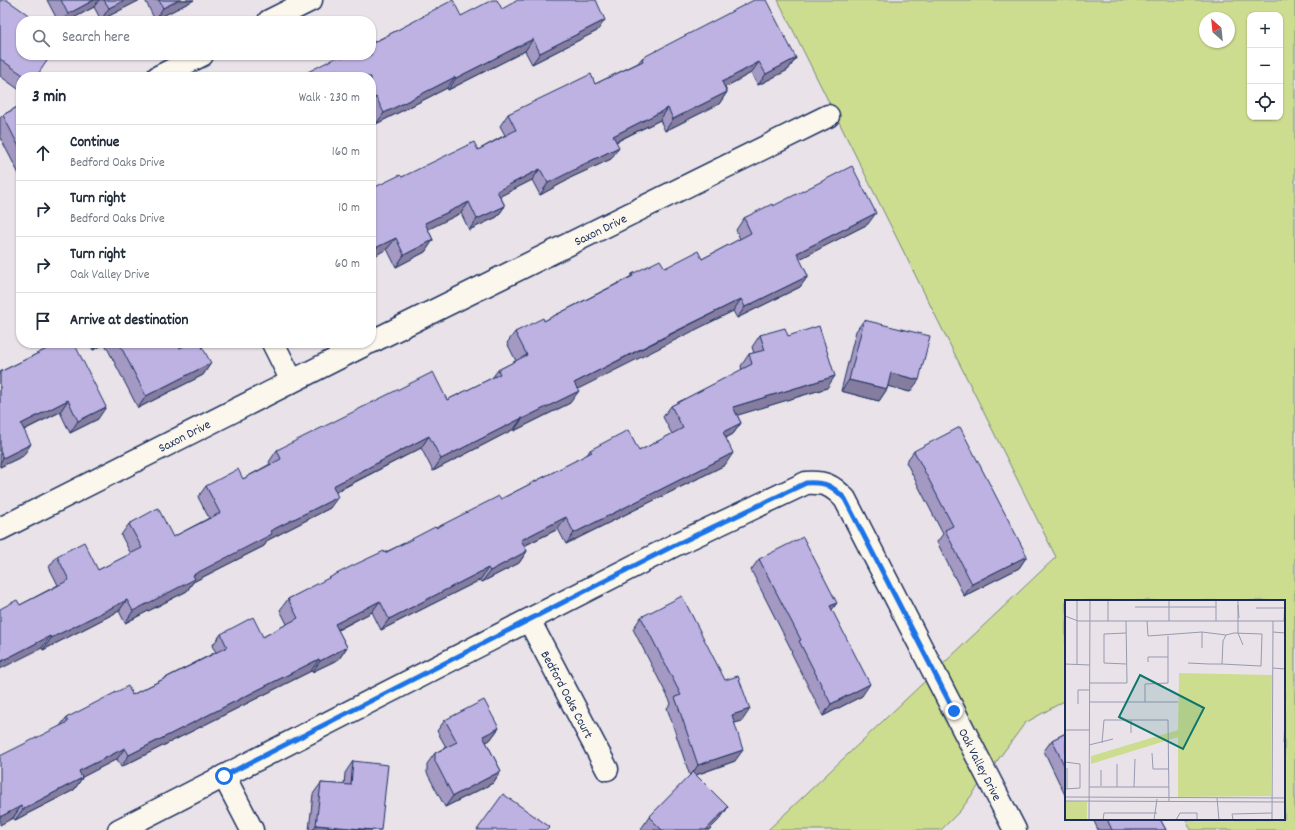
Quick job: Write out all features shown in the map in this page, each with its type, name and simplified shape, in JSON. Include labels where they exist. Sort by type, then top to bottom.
[{"type":"street","points":[[279,16],[311,0]]},
{"type":"street","points":[[168,72],[192,60]]},
{"type":"street","name":"Saxon Drive","points":[[376,340],[828,116]]},
{"type":"street","points":[[276,348],[292,381]]},
{"type":"street","name":"Saxon Drive","points":[[0,529],[358,348]]},
{"type":"street","name":"Oak Valley Drive","points":[[530,620],[675,545],[806,483],[818,482],[834,488],[845,499],[1015,830]]},
{"type":"street","points":[[119,830],[530,620]]},
{"type":"street","name":"Bedford Oaks Court","points":[[530,620],[607,769]]},
{"type":"street","points":[[224,776],[252,830]]},
{"type":"green space","points":[[778,0],[1295,0],[1295,830],[1191,830],[1186,820],[1285,820],[1285,600],[1065,600],[1065,701],[1025,723],[960,811],[941,830],[768,830],[1056,557]]},
{"type":"building","points":[[7,0],[30,16],[16,16],[16,60],[48,60],[39,72],[19,72],[0,59],[0,1]]},
{"type":"building","points":[[61,0],[94,0],[68,14]]},
{"type":"building","points":[[104,0],[125,0],[109,8]]},
{"type":"building","points":[[159,0],[179,0],[163,8]]},
{"type":"building","points":[[453,0],[461,16],[492,0],[497,0],[502,9],[518,0],[596,0],[605,20],[540,53],[533,39],[384,113],[376,97],[376,72],[308,72],[331,60],[376,60],[376,41]]},
{"type":"building","points":[[754,0],[766,0],[796,58],[766,74],[759,62],[722,82],[727,92],[673,119],[668,108],[613,136],[619,147],[548,183],[540,169],[497,191],[505,206],[477,219],[469,202],[425,223],[433,240],[404,255],[396,238],[376,248],[376,187],[400,175],[402,177],[474,142],[478,150],[516,130],[508,114],[591,74],[595,84],[643,61],[642,58]]},
{"type":"building","points":[[16,108],[16,141],[3,115]]},
{"type":"building","points":[[852,166],[876,213],[797,253],[808,276],[745,307],[741,299],[664,337],[574,383],[579,391],[441,459],[429,436],[333,486],[338,497],[270,531],[272,534],[193,575],[195,579],[133,611],[127,600],[51,638],[50,636],[0,662],[0,609],[17,600],[20,605],[69,580],[57,556],[84,542],[98,570],[142,548],[129,524],[158,508],[173,537],[220,513],[206,486],[238,469],[243,479],[281,459],[277,450],[433,372],[447,400],[500,374],[498,370],[527,355],[515,332],[543,318],[544,321],[633,276],[632,274],[660,260],[665,268],[698,251],[702,259],[751,233],[744,218],[772,204],[773,206]]},
{"type":"building","points":[[864,320],[930,336],[919,380],[891,373],[887,389],[849,380]]},
{"type":"building","points":[[819,326],[835,376],[733,407],[741,423],[723,432],[733,453],[574,533],[566,517],[521,540],[527,551],[490,571],[488,568],[389,619],[380,601],[335,624],[347,647],[320,661],[319,659],[129,755],[125,748],[79,771],[82,778],[23,809],[21,806],[0,817],[0,756],[68,722],[66,718],[128,686],[132,695],[227,647],[221,634],[253,617],[263,637],[298,618],[288,599],[352,566],[384,551],[385,553],[499,496],[501,499],[592,452],[590,450],[628,430],[639,451],[683,428],[671,406],[752,364],[749,354],[765,350],[760,335],[785,328],[788,336]]},
{"type":"building","points":[[49,348],[76,348],[106,407],[78,421],[68,400],[21,424],[31,444],[3,458],[0,451],[0,372]]},
{"type":"building","points":[[122,348],[203,348],[211,363],[146,396]]},
{"type":"building","points":[[960,427],[1027,556],[972,584],[945,530],[953,526],[914,451]]},
{"type":"building","points":[[803,537],[837,603],[830,606],[870,684],[831,704],[799,641],[801,640],[759,559]]},
{"type":"building","points":[[682,596],[725,680],[738,676],[750,709],[732,715],[743,750],[698,765],[675,697],[681,695],[641,617]]},
{"type":"building","points":[[484,700],[499,728],[483,736],[501,771],[453,796],[435,761],[435,753],[457,742],[445,720]]},
{"type":"building","points":[[1065,734],[1065,767],[1052,740]]},
{"type":"building","points":[[353,761],[388,765],[381,830],[316,825],[321,783],[351,785]]},
{"type":"building","points":[[693,772],[728,807],[706,830],[662,830],[649,817]]},
{"type":"building","points":[[503,794],[550,827],[547,830],[477,830]]},
{"type":"building","points":[[1107,820],[1161,820],[1166,830],[1112,830]]},
{"type":"route","points":[[224,776],[675,545],[806,483],[818,482],[834,488],[845,499],[954,711]]}]
